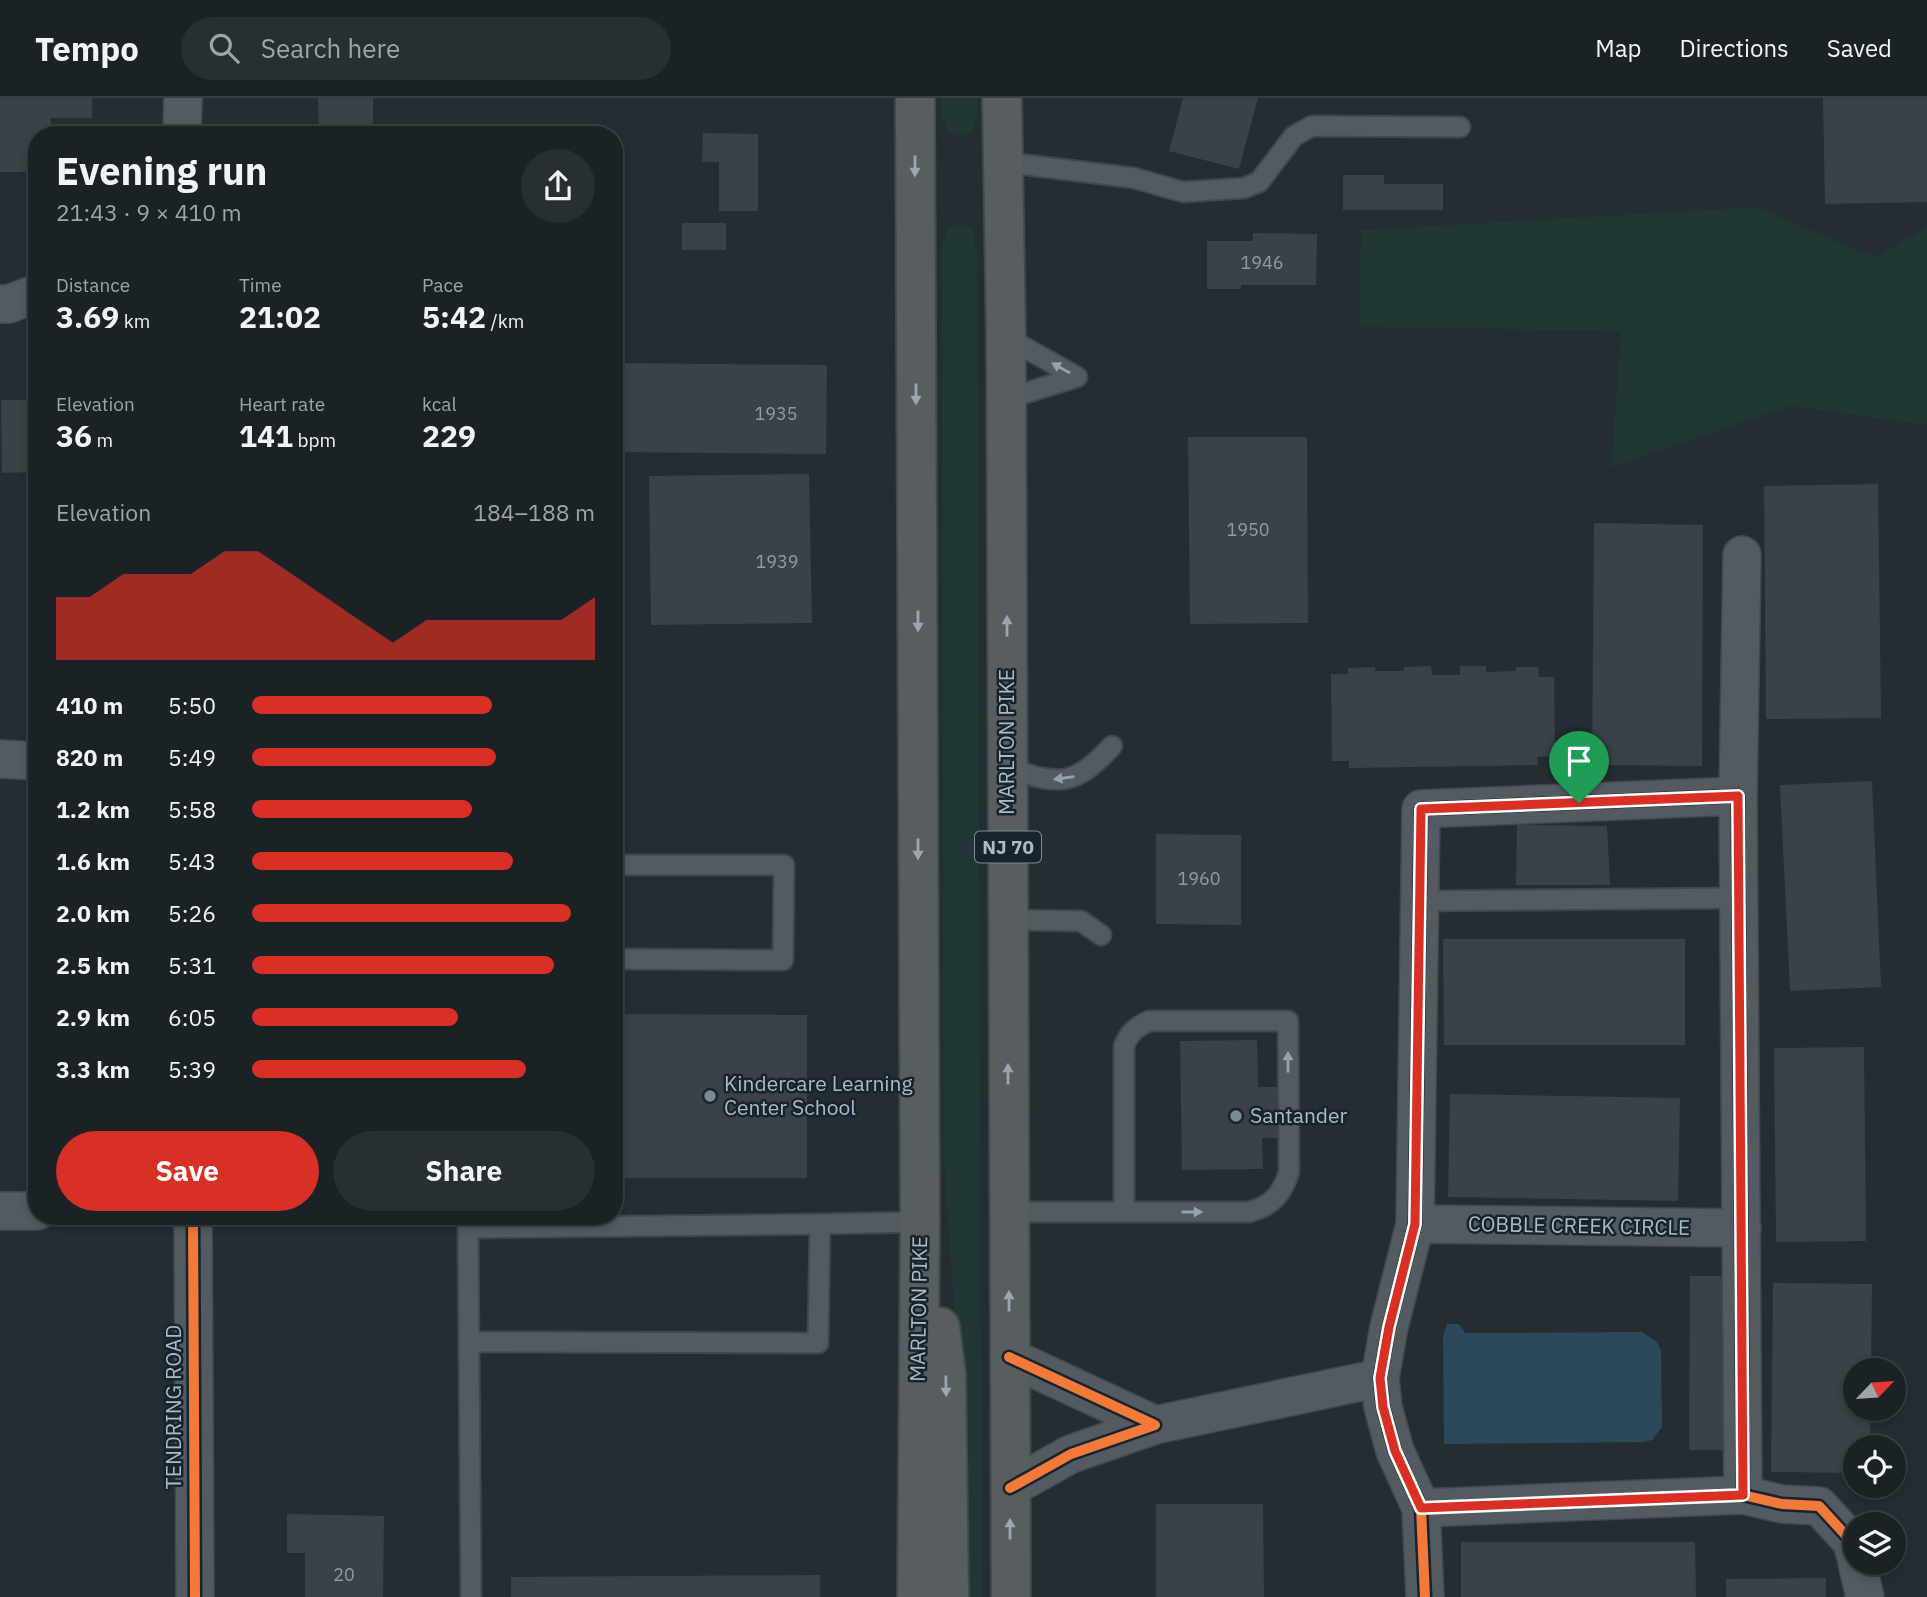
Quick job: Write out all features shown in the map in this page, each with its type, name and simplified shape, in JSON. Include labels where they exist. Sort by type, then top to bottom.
[{"type":"highway","name":"MARLTON PIKE","points":[[915,98],[920,1222],[917,1597]]},
{"type":"highway","name":"MARLTON PIKE","points":[[1002,98],[1006,337],[1011,1597]]},
{"type":"highway","points":[[920,1222],[940,1321],[946,1374],[949,1597]]},
{"type":"street","points":[[183,98],[183,126]]},
{"type":"street","points":[[0,304],[9,304],[28,297]]},
{"type":"street","points":[[1742,555],[1738,796],[1743,1495]]},
{"type":"street","points":[[0,759],[28,761]]},
{"type":"street","points":[[1425,1597],[1421,1508],[1395,1451],[1383,1407],[1380,1378],[1389,1327],[1415,1224],[1421,809],[1738,796]]},
{"type":"street","points":[[0,1211],[28,1211]]},
{"type":"street","name":"COBBLE CREEK CIRCLE","points":[[1415,1224],[1742,1228]]},
{"type":"street","name":"TENDRING ROAD","points":[[192,1225],[195,1597]]},
{"type":"street","points":[[1009,1357],[1155,1425]]},
{"type":"street","points":[[1010,1488],[1071,1454],[1155,1425],[1380,1378]]},
{"type":"street","points":[[1421,1508],[1743,1495],[1782,1504],[1819,1506],[1843,1532]]},
{"type":"street","points":[[1860,1575],[1865,1597]]},
{"type":"lane","points":[[1002,162],[1135,178],[1183,192],[1244,188],[1259,182],[1294,136],[1312,126],[1460,127]]},
{"type":"lane","points":[[1006,337],[1077,377],[1006,399]]},
{"type":"lane","points":[[1007,767],[1035,777],[1064,780],[1092,767],[1112,746]]},
{"type":"lane","points":[[623,865],[784,864],[783,960],[623,960]]},
{"type":"lane","points":[[1419,901],[1739,898]]},
{"type":"lane","points":[[1008,920],[1081,921],[1101,935]]},
{"type":"lane","points":[[1009,1212],[1124,1212],[1249,1212],[1264,1208],[1276,1199],[1285,1186],[1289,1172],[1288,1021],[1149,1021],[1138,1026],[1129,1035],[1124,1046],[1124,1212]]},
{"type":"lane","points":[[623,1223],[920,1222]]},
{"type":"lane","points":[[470,1342],[818,1343],[820,1224]]},
{"type":"lane","points":[[468,1225],[471,1597]]},
{"type":"green space","points":[[942,98],[977,98],[977,119],[972,131],[960,136],[948,130],[942,115]]},
{"type":"green space","points":[[1757,207],[1874,257],[1927,228],[1927,425],[1791,406],[1611,467],[1621,331],[1359,327],[1361,230]]},
{"type":"green space","points":[[960,223],[972,228],[977,253],[982,1597],[968,1597],[966,1480],[943,1148],[942,246],[947,229]]},
{"type":"water","points":[[1447,1324],[1459,1324],[1465,1333],[1642,1332],[1657,1342],[1661,1351],[1662,1427],[1652,1440],[1644,1442],[1444,1444],[1443,1337]]},
{"type":"building","points":[[0,98],[92,98],[92,118],[51,118],[51,126],[28,126],[28,172],[0,172]]},
{"type":"building","points":[[318,98],[373,98],[373,126],[319,126]]},
{"type":"building","points":[[1183,98],[1258,98],[1239,169],[1169,151]]},
{"type":"building","points":[[1823,98],[1927,98],[1927,202],[1825,204]]},
{"type":"building","points":[[703,133],[758,134],[758,211],[719,211],[719,162],[702,162]]},
{"type":"building","points":[[1343,175],[1384,175],[1384,184],[1443,184],[1443,210],[1343,210]]},
{"type":"building","points":[[682,223],[726,223],[726,250],[682,250]]},
{"type":"building","points":[[1253,233],[1317,234],[1316,285],[1241,285],[1241,289],[1207,289],[1207,241],[1253,241]]},
{"type":"building","points":[[623,363],[827,365],[826,454],[623,452]]},
{"type":"building","points":[[1,400],[28,400],[28,472],[2,473]]},
{"type":"building","points":[[1188,437],[1307,437],[1308,623],[1190,624]]},
{"type":"building","points":[[809,474],[812,623],[651,625],[649,476]]},
{"type":"building","points":[[1878,484],[1881,718],[1766,719],[1764,486]]},
{"type":"building","points":[[1594,523],[1703,525],[1702,766],[1592,765]]},
{"type":"building","points":[[1431,666],[1432,675],[1460,675],[1460,666],[1486,666],[1486,672],[1516,671],[1516,667],[1538,667],[1539,677],[1554,677],[1555,756],[1537,757],[1538,765],[1349,768],[1349,761],[1332,761],[1331,674],[1348,674],[1348,668],[1375,667],[1375,671],[1404,671],[1404,667]]},
{"type":"building","points":[[1872,781],[1881,987],[1790,991],[1780,785]]},
{"type":"building","points":[[1517,825],[1607,826],[1610,885],[1516,885]]},
{"type":"building","points":[[1156,834],[1241,835],[1241,925],[1156,924]]},
{"type":"building","points":[[1443,939],[1685,939],[1685,1045],[1444,1045]]},
{"type":"building","name":"Kindercare Learning Center School","points":[[623,1014],[807,1015],[807,1178],[623,1178]]},
{"type":"building","name":"Santander","points":[[1257,1040],[1258,1087],[1289,1087],[1291,1138],[1262,1138],[1263,1169],[1182,1170],[1180,1041]]},
{"type":"building","points":[[1864,1047],[1866,1241],[1776,1242],[1774,1048]]},
{"type":"building","points":[[1450,1094],[1680,1098],[1678,1201],[1448,1197]]},
{"type":"building","points":[[1690,1276],[1724,1276],[1724,1450],[1689,1450]]},
{"type":"building","points":[[1773,1283],[1872,1284],[1871,1358],[1843,1358],[1843,1421],[1871,1421],[1870,1435],[1843,1435],[1843,1473],[1771,1472]]},
{"type":"building","points":[[1156,1504],[1263,1504],[1264,1597],[1156,1597]]},
{"type":"building","points":[[287,1514],[384,1516],[383,1597],[305,1597],[305,1553],[287,1553]]},
{"type":"building","points":[[1461,1542],[1695,1542],[1696,1597],[1461,1597]]},
{"type":"building","points":[[820,1575],[820,1597],[511,1597],[511,1577]]},
{"type":"building","points":[[1826,1578],[1826,1597],[1726,1597],[1726,1579]]},
{"type":"cycle path","points":[[1425,1597],[1421,1508],[1395,1451],[1383,1407],[1380,1378],[1389,1327],[1415,1224],[1421,809],[1738,796],[1743,1495],[1782,1504],[1819,1506],[1843,1532]]},
{"type":"cycle path","points":[[193,1225],[195,1597]]},
{"type":"cycle path","points":[[1009,1357],[1155,1425],[1071,1454],[1010,1488]]},
{"type":"place","name":"Kindercare Learning Center School","points":[[710,1096]]},
{"type":"place","name":"Santander","points":[[1236,1116]]},
{"type":"route","points":[[1738,796],[1743,1495],[1421,1508],[1395,1451],[1383,1407],[1380,1378],[1389,1327],[1415,1224],[1421,809],[1579,803],[1738,796]]}]
